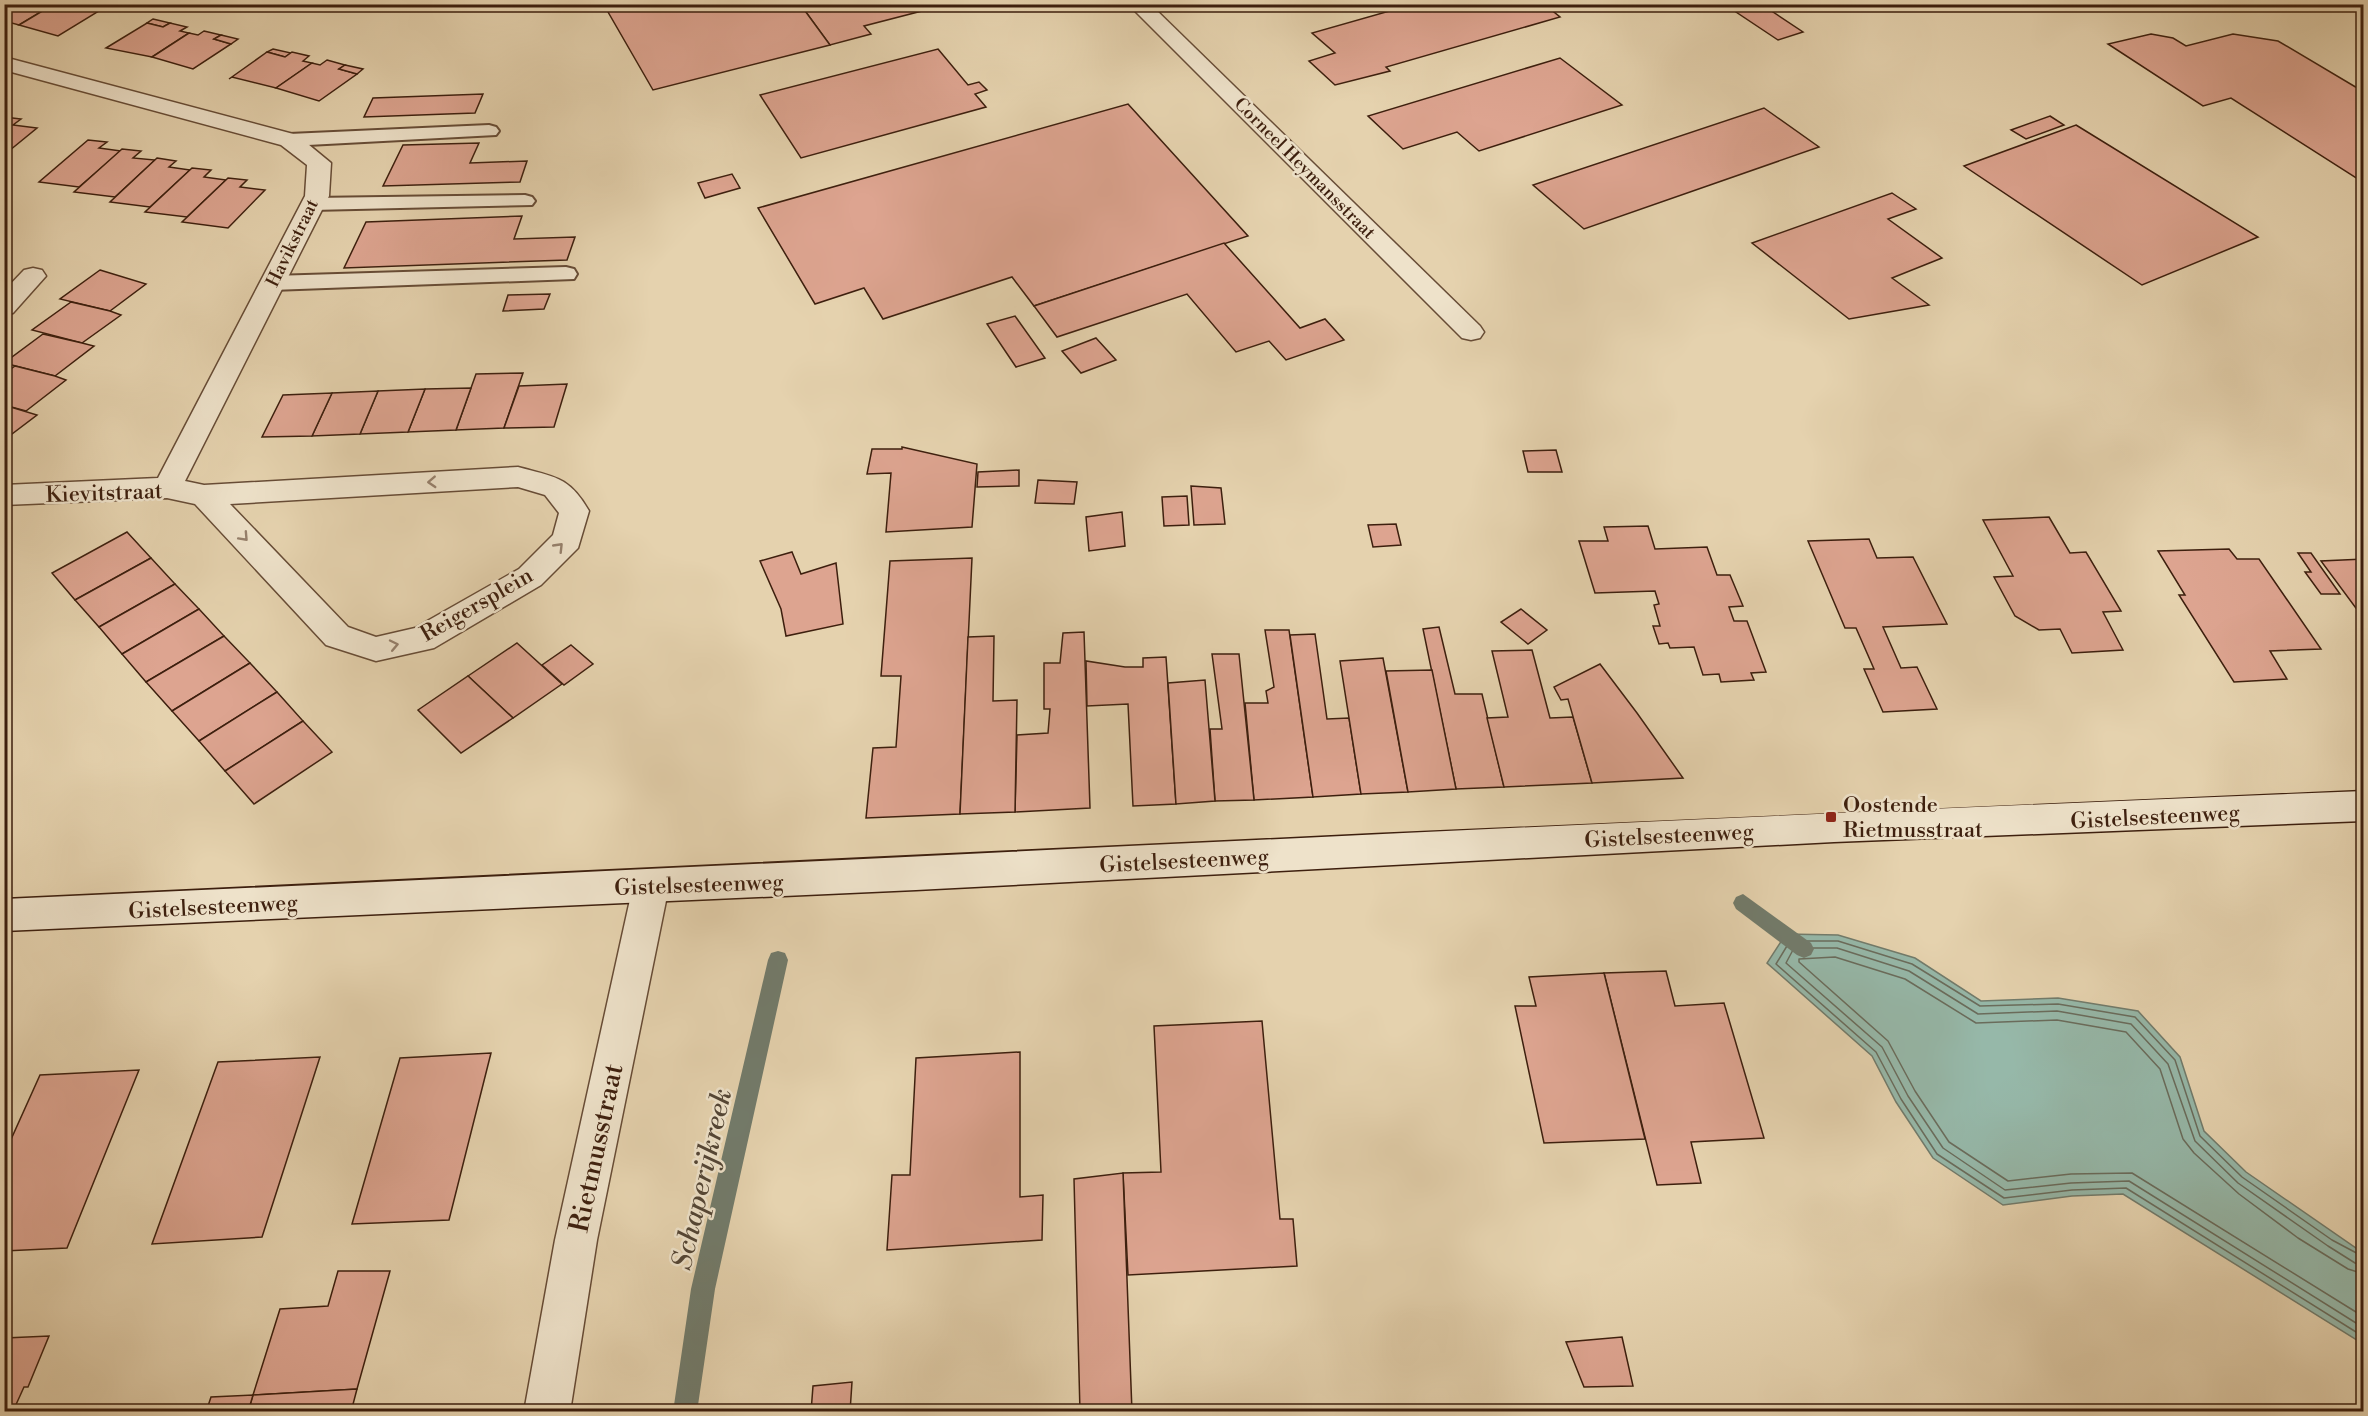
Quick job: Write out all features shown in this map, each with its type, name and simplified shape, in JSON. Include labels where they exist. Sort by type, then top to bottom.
[{"type":"street","name":"Corneel Heymansstraat","points":[[1138,4],[1472,332]]},
{"type":"street","name":"Havikstraat","points":[[4,63],[289,140],[319,164],[316,196],[167,488]]},
{"type":"street","points":[[4,307],[33,276]]},
{"type":"street","name":"Reigersplein","points":[[518,477],[555,488],[574,511],[567,540],[530,577],[423,639],[376,649],[337,636],[204,495],[518,477]]},
{"type":"street","name":"Kievitstraat","points":[[4,495],[167,488],[204,495]]},
{"type":"street","name":"Gistelsesteenweg","points":[[4,915],[651,886],[1834,827],[2364,806]]},
{"type":"street","name":"Rietmusstraat","points":[[547,1412],[576,1240],[651,886]]},
{"type":"lane","points":[[289,140],[489,131]]},
{"type":"lane","points":[[312,204],[525,201]]},
{"type":"lane","points":[[272,283],[566,274]]},
{"type":"water","points":[[1786,934],[1838,935],[1915,958],[1981,1001],[2058,998],[2138,1011],[2180,1057],[2204,1131],[2246,1172],[2363,1253],[2363,1344],[2123,1194],[2072,1196],[2003,1205],[1933,1158],[1896,1102],[1872,1056],[1767,963]]},
{"type":"building","points":[[4,4],[54,4],[19,25],[4,21]]},
{"type":"building","points":[[54,4],[87,4],[82,8],[99,11],[58,36],[19,25]]},
{"type":"building","points":[[87,4],[105,7],[99,11],[82,8]]},
{"type":"building","points":[[800,4],[949,4],[864,26],[871,34],[830,45]]},
{"type":"building","points":[[800,4],[830,45],[653,90],[604,5]]},
{"type":"building","points":[[1414,4],[1544,4],[1560,17],[1386,67],[1390,71],[1335,85],[1309,61],[1335,53],[1312,33]]},
{"type":"building","points":[[1724,4],[1761,4],[1803,32],[1778,40]]},
{"type":"building","points":[[153,19],[170,23],[163,27],[147,23]]},
{"type":"building","points":[[147,23],[163,27],[170,23],[187,27],[180,31],[189,33],[152,57],[106,48]]},
{"type":"building","points":[[204,31],[221,35],[214,39],[231,44],[193,69],[152,57],[189,33],[198,35]]},
{"type":"building","points":[[2151,34],[2173,38],[2186,46],[2233,34],[2278,41],[2364,92],[2364,183],[2231,98],[2203,106],[2108,44]]},
{"type":"building","points":[[221,35],[238,39],[231,44],[214,39]]},
{"type":"building","points":[[273,49],[291,53],[285,57],[267,52]]},
{"type":"building","points":[[938,49],[968,85],[979,82],[987,90],[975,94],[986,107],[801,158],[760,95]]},
{"type":"building","points":[[267,52],[285,57],[292,52],[309,56],[303,61],[312,63],[276,88],[232,77],[229,79]]},
{"type":"building","points":[[1560,58],[1622,105],[1479,151],[1457,132],[1403,149],[1368,116]]},
{"type":"building","points":[[327,60],[345,65],[339,69],[357,74],[319,101],[276,88],[312,63],[320,65]]},
{"type":"building","points":[[345,65],[363,69],[357,74],[339,69]]},
{"type":"building","points":[[483,94],[475,113],[364,117],[373,98]]},
{"type":"building","points":[[1128,104],[1248,236],[1034,306],[1012,277],[883,319],[864,288],[815,304],[758,208]]},
{"type":"building","points":[[1764,108],[1819,147],[1584,229],[1533,185]]},
{"type":"building","points":[[2050,116],[2064,125],[2026,139],[2011,130]]},
{"type":"building","points":[[4,117],[21,119],[13,125],[37,128],[4,155]]},
{"type":"building","points":[[2076,125],[2258,237],[2142,285],[1964,166]]},
{"type":"building","points":[[88,140],[107,142],[99,148],[121,151],[79,187],[39,182]]},
{"type":"building","points":[[479,143],[470,163],[527,161],[520,182],[383,186],[403,145]]},
{"type":"building","points":[[122,149],[141,151],[133,158],[155,160],[115,197],[74,192]]},
{"type":"building","points":[[157,158],[176,161],[169,167],[190,170],[150,207],[110,202]]},
{"type":"building","points":[[192,168],[211,170],[204,177],[226,180],[187,217],[145,212]]},
{"type":"building","points":[[732,174],[740,188],[705,198],[698,183]]},
{"type":"building","points":[[228,178],[247,180],[240,187],[265,190],[228,228],[182,222]]},
{"type":"building","points":[[1892,193],[1916,209],[1888,219],[1942,258],[1892,278],[1929,305],[1849,319],[1752,243]]},
{"type":"building","points":[[522,216],[514,239],[575,237],[567,260],[344,268],[366,222]]},
{"type":"building","points":[[1224,243],[1300,328],[1325,319],[1344,340],[1286,360],[1269,341],[1236,352],[1187,294],[1057,337],[1034,306]]},
{"type":"building","points":[[100,270],[146,284],[110,311],[60,299]]},
{"type":"building","points":[[550,294],[544,309],[503,311],[508,295]]},
{"type":"building","points":[[71,302],[121,315],[82,343],[32,330]]},
{"type":"building","points":[[1015,316],[1045,358],[1016,367],[987,324]]},
{"type":"building","points":[[43,334],[94,346],[55,376],[4,363]]},
{"type":"building","points":[[1096,338],[1116,360],[1081,373],[1062,351]]},
{"type":"building","points":[[15,366],[66,380],[26,411],[4,405],[4,374]]},
{"type":"building","points":[[523,373],[504,428],[456,430],[476,374]]},
{"type":"building","points":[[567,384],[554,427],[504,428],[519,386]]},
{"type":"building","points":[[471,388],[456,430],[408,432],[425,389]]},
{"type":"building","points":[[425,389],[408,432],[360,434],[378,391]]},
{"type":"building","points":[[378,391],[360,434],[312,436],[332,393]]},
{"type":"building","points":[[332,393],[312,436],[262,437],[283,395]]},
{"type":"building","points":[[4,405],[37,415],[4,440]]},
{"type":"building","points":[[902,447],[977,464],[972,527],[886,532],[891,473],[867,474],[872,449],[902,449]]},
{"type":"building","points":[[1556,450],[1562,472],[1528,472],[1523,451]]},
{"type":"building","points":[[1019,470],[1019,486],[977,487],[978,472]]},
{"type":"building","points":[[1038,480],[1077,482],[1074,504],[1035,503]]},
{"type":"building","points":[[1191,486],[1221,488],[1225,524],[1194,525]]},
{"type":"building","points":[[1187,496],[1189,525],[1164,526],[1162,497]]},
{"type":"building","points":[[1122,512],[1125,546],[1089,551],[1086,517]]},
{"type":"building","points":[[2049,517],[2070,553],[2086,552],[2121,611],[2103,612],[2123,650],[2072,653],[2060,629],[2039,630],[2015,616],[1994,577],[2013,576],[1983,520]]},
{"type":"building","points":[[1396,524],[1401,545],[1373,547],[1368,525]]},
{"type":"building","points":[[1648,526],[1655,549],[1707,547],[1717,575],[1730,575],[1743,606],[1729,607],[1734,621],[1747,621],[1766,672],[1751,673],[1754,680],[1721,682],[1719,674],[1703,675],[1694,647],[1670,648],[1668,643],[1659,644],[1653,626],[1660,626],[1654,605],[1659,604],[1655,591],[1595,593],[1579,541],[1608,541],[1604,527]]},
{"type":"building","points":[[127,532],[151,558],[75,600],[52,573]]},
{"type":"building","points":[[1869,539],[1877,558],[1913,557],[1947,624],[1883,627],[1901,668],[1917,667],[1937,709],[1883,712],[1864,669],[1874,669],[1856,628],[1845,628],[1808,541]]},
{"type":"building","points":[[2229,549],[2237,559],[2259,559],[2321,649],[2270,651],[2287,679],[2234,682],[2179,595],[2185,595],[2158,551]]},
{"type":"building","points":[[792,552],[801,574],[836,563],[843,624],[786,636],[781,609],[760,561]]},
{"type":"building","points":[[2298,553],[2311,553],[2340,594],[2321,594],[2305,572],[2311,572]]},
{"type":"building","points":[[151,558],[175,584],[99,627],[75,600]]},
{"type":"building","points":[[972,558],[960,814],[866,818],[873,748],[896,747],[901,676],[881,676],[890,561]]},
{"type":"building","points":[[2364,559],[2364,619],[2321,561]]},
{"type":"building","points":[[175,584],[199,609],[122,654],[99,627]]},
{"type":"building","points":[[199,609],[224,636],[146,682],[122,654]]},
{"type":"building","points":[[1521,609],[1547,630],[1528,644],[1501,622]]},
{"type":"building","points":[[1439,627],[1455,694],[1482,694],[1504,787],[1456,789],[1423,629]]},
{"type":"building","points":[[1265,630],[1289,630],[1313,797],[1254,800],[1245,703],[1268,703],[1266,691],[1274,687]]},
{"type":"building","points":[[1084,632],[1090,808],[1015,812],[1017,735],[1048,733],[1050,709],[1044,709],[1044,663],[1060,663],[1063,633]]},
{"type":"building","points":[[1315,634],[1327,719],[1349,718],[1361,794],[1313,797],[1290,635]]},
{"type":"building","points":[[224,636],[250,663],[172,711],[146,682]]},
{"type":"building","points":[[994,636],[993,701],[1017,700],[1015,812],[960,814],[968,637]]},
{"type":"building","points":[[517,643],[562,684],[513,718],[468,676]]},
{"type":"building","points":[[571,645],[593,664],[564,685],[542,665]]},
{"type":"building","points":[[1532,650],[1550,718],[1573,717],[1592,783],[1504,787],[1487,718],[1508,717],[1492,651]]},
{"type":"building","points":[[1212,654],[1239,654],[1254,800],[1215,801],[1210,729],[1222,729]]},
{"type":"building","points":[[1166,657],[1176,804],[1133,806],[1128,704],[1087,706],[1086,661],[1125,667],[1143,667],[1143,658]]},
{"type":"building","points":[[1383,658],[1408,792],[1361,794],[1340,661]]},
{"type":"building","points":[[250,663],[277,692],[199,741],[172,711]]},
{"type":"building","points":[[1600,664],[1683,778],[1592,783],[1568,699],[1561,700],[1554,687]]},
{"type":"building","points":[[1432,670],[1456,789],[1408,792],[1386,671]]},
{"type":"building","points":[[468,676],[513,718],[461,753],[418,710]]},
{"type":"building","points":[[1205,680],[1215,801],[1176,804],[1168,683]]},
{"type":"building","points":[[277,692],[303,721],[225,771],[199,741]]},
{"type":"building","points":[[303,721],[332,752],[254,804],[225,771]]},
{"type":"building","points":[[1666,971],[1675,1006],[1724,1003],[1764,1138],[1691,1142],[1701,1183],[1657,1185],[1604,973]]},
{"type":"building","points":[[1604,973],[1645,1139],[1544,1143],[1515,1006],[1536,1006],[1529,977]]},
{"type":"building","points":[[1262,1021],[1280,1219],[1293,1219],[1297,1266],[1128,1275],[1123,1173],[1161,1172],[1154,1026]]},
{"type":"building","points":[[1020,1052],[1020,1197],[1043,1195],[1042,1240],[887,1250],[892,1175],[910,1175],[916,1058]]},
{"type":"building","points":[[491,1053],[449,1220],[352,1224],[400,1058]]},
{"type":"building","points":[[320,1057],[262,1237],[152,1244],[218,1062]]},
{"type":"building","points":[[139,1070],[67,1248],[4,1251],[4,1155],[40,1075]]},
{"type":"building","points":[[1123,1173],[1132,1412],[1080,1412],[1074,1179]]},
{"type":"building","points":[[338,1271],[390,1271],[357,1389],[253,1395],[280,1309],[328,1306]]},
{"type":"building","points":[[49,1336],[28,1387],[24,1387],[14,1409],[4,1409],[5,1338]]},
{"type":"building","points":[[1622,1337],[1633,1386],[1584,1387],[1566,1342]]},
{"type":"building","points":[[852,1382],[850,1412],[811,1412],[813,1386]]},
{"type":"building","points":[[357,1389],[351,1412],[248,1412],[253,1395]]},
{"type":"building","points":[[253,1395],[248,1412],[206,1412],[211,1397]]},
{"type":"waterway","points":[[1743,903],[1804,949]]},
{"type":"waterway","name":"Schaperijkreek","points":[[685,1412],[703,1289],[778,960]]},
{"type":"place","name":"Oostende Rietmusstraat","points":[[1831,817]]}]
